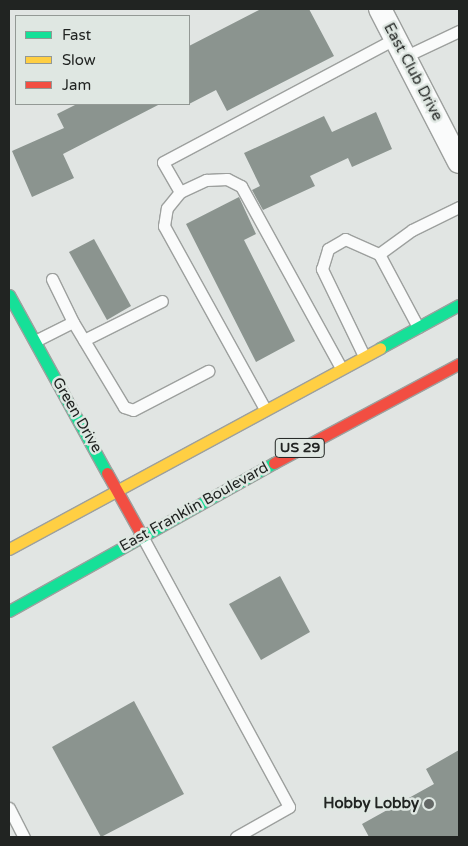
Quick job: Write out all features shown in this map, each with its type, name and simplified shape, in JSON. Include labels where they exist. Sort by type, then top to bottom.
[{"type":"main road","name":"Green Drive","points":[[9,295],[118,488],[142,536]]},
{"type":"main road","points":[[9,549],[118,488],[459,305]]},
{"type":"main road","name":"East Franklin Boulevard","points":[[9,611],[379,404],[459,364]]},
{"type":"street","name":"East Club Drive","points":[[380,9],[459,162]]},
{"type":"lane","points":[[180,192],[163,162],[401,47],[459,31]]},
{"type":"lane","points":[[265,409],[164,226],[167,208],[180,192],[206,180],[227,179],[241,186],[341,368]]},
{"type":"lane","points":[[379,254],[412,230],[459,207]]},
{"type":"lane","points":[[364,356],[322,269],[328,249],[344,239],[379,254],[418,327]]},
{"type":"lane","points":[[52,279],[73,322],[124,407],[133,410],[208,371]]},
{"type":"lane","points":[[84,340],[162,301]]},
{"type":"lane","points":[[35,341],[73,322]]},
{"type":"lane","points":[[142,536],[289,807],[236,837]]},
{"type":"lane","points":[[9,808],[24,837]]},
{"type":"building","points":[[261,9],[309,9],[334,56],[227,111],[216,90],[190,103],[190,45]]},
{"type":"building","points":[[75,105],[158,105],[63,154],[74,178],[32,197],[12,151],[64,128],[57,114]]},
{"type":"building","points":[[376,112],[392,149],[352,167],[348,158],[310,176],[315,186],[263,210],[252,190],[260,186],[244,153],[324,116],[332,132]]},
{"type":"building","points":[[239,197],[256,234],[244,240],[295,341],[256,362],[186,224]]},
{"type":"building","points":[[94,239],[131,306],[107,320],[69,252]]},
{"type":"building","points":[[280,576],[310,632],[261,660],[229,604]]},
{"type":"building","points":[[134,701],[184,794],[101,837],[52,747]]},
{"type":"building","name":"Hobby Lobby","points":[[459,750],[459,837],[369,837],[362,824],[434,784],[426,769]]},
{"type":"traffic: fast","points":[[9,295],[107,473]]},
{"type":"traffic: fast","points":[[380,348],[459,305]]},
{"type":"traffic: fast","points":[[9,611],[274,463]]},
{"type":"traffic: slow","points":[[9,549],[380,348]]},
{"type":"traffic: jam","points":[[274,463],[459,364]]},
{"type":"traffic: jam","points":[[107,473],[142,536]]},
{"type":"place","name":"Hobby Lobby","points":[[429,804]]}]
